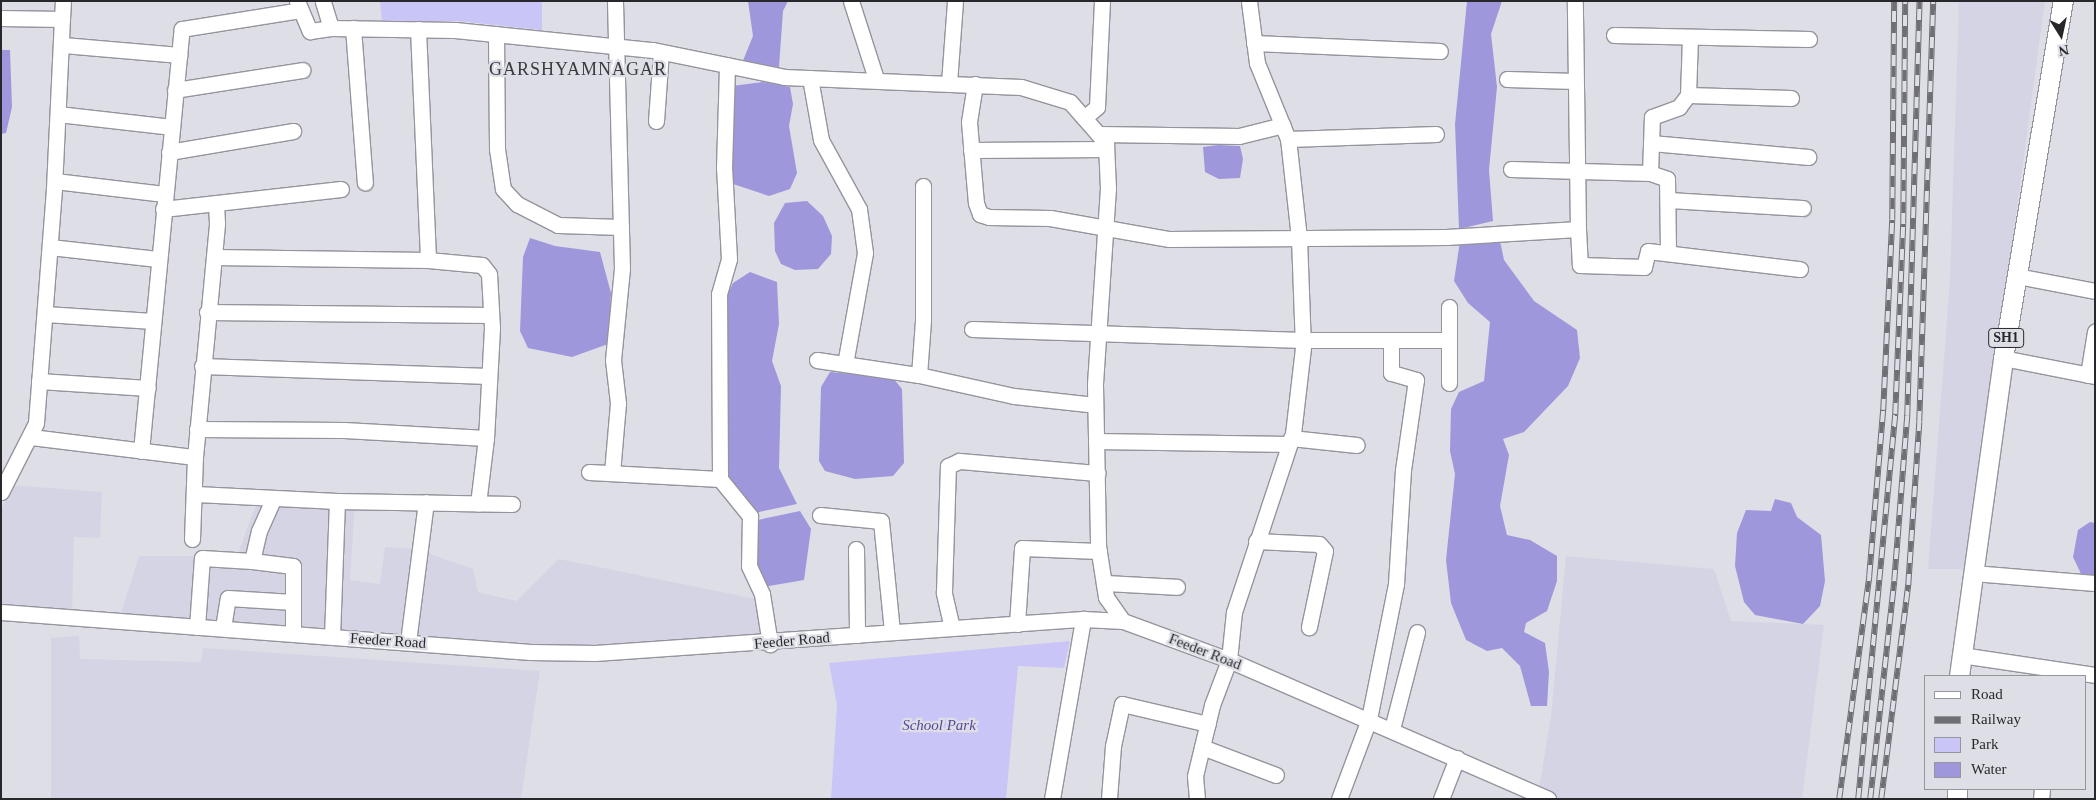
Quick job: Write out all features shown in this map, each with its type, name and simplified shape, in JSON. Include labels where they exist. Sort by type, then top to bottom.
[{"type":"main road","name":"SH1","points":[[1959,675],[2003,358],[2063,1]]},
{"type":"street","points":[[1,492],[6,476],[31,437],[39,381],[55,181],[63,45],[63,1]]},
{"type":"street","points":[[323,1],[331,28]]},
{"type":"street","points":[[612,473],[618,403],[613,360],[622,269],[615,1]]},
{"type":"street","points":[[851,1],[876,79]]},
{"type":"street","points":[[949,83],[955,1]]},
{"type":"street","points":[[1084,118],[1098,107],[1102,1]]},
{"type":"street","points":[[1197,799],[1195,776],[1208,724],[1229,660],[1234,612],[1290,441],[1303,340],[1299,238],[1286,132],[1256,63],[1249,1]]},
{"type":"street","points":[[1575,1],[1574,81],[1580,265],[1644,267],[1648,251],[1800,268]]},
{"type":"street","points":[[141,450],[148,388],[157,259],[182,29],[298,6],[310,31],[331,28],[418,29],[496,34],[661,52],[784,77],[876,79],[1021,87],[1070,102],[1098,134],[1106,149],[1106,230],[1095,405],[1099,551],[1106,596],[1123,621]]},
{"type":"street","points":[[1,18],[62,19]]},
{"type":"street","points":[[353,28],[365,183]]},
{"type":"street","points":[[418,29],[428,260]]},
{"type":"street","points":[[496,34],[497,149],[503,190],[517,204],[558,225],[621,227]]},
{"type":"street","points":[[1614,35],[1690,38],[1809,38]]},
{"type":"street","points":[[1650,173],[1652,117],[1679,107],[1688,95],[1690,38]]},
{"type":"street","points":[[1254,43],[1440,51]]},
{"type":"street","points":[[63,45],[180,55]]},
{"type":"street","points":[[656,121],[661,52]]},
{"type":"street","points":[[727,65],[724,168],[729,259],[719,294],[720,479],[750,516],[749,566],[762,594],[770,644]]},
{"type":"street","points":[[175,90],[302,70]]},
{"type":"street","points":[[810,78],[821,140],[859,210],[865,253],[845,364]]},
{"type":"street","points":[[1507,79],[1574,81]]},
{"type":"street","points":[[975,84],[969,122],[971,150],[980,214],[989,217],[1050,218],[1106,230],[1169,238],[1446,237],[1578,229]]},
{"type":"street","points":[[1688,95],[1791,98]]},
{"type":"street","points":[[58,114],[172,127]]},
{"type":"street","points":[[169,152],[292,131]]},
{"type":"street","points":[[1098,134],[1239,136],[1286,132],[1436,134]]},
{"type":"street","points":[[1651,143],[1808,158]]},
{"type":"street","points":[[971,150],[1106,149]]},
{"type":"street","points":[[1511,169],[1650,173],[1667,179],[1668,253]]},
{"type":"street","points":[[55,181],[163,202],[216,204],[341,189]]},
{"type":"street","points":[[919,375],[924,320],[923,186]]},
{"type":"street","points":[[1668,200],[1803,208]]},
{"type":"street","points":[[192,539],[196,494],[195,457],[197,429],[214,257],[216,204]]},
{"type":"street","points":[[50,247],[157,259]]},
{"type":"street","points":[[214,257],[428,260],[482,265],[488,274],[491,315],[486,438],[478,504]]},
{"type":"street","points":[[2017,276],[2095,291]]},
{"type":"street","points":[[1449,307],[1449,383]]},
{"type":"street","points":[[208,312],[491,315]]},
{"type":"street","points":[[45,314],[153,321]]},
{"type":"street","points":[[972,329],[1303,340],[1449,340]]},
{"type":"street","points":[[2003,358],[2092,375],[2095,332]]},
{"type":"street","points":[[1339,799],[1369,719],[1396,584],[1403,470],[1416,380],[1391,373],[1391,340]]},
{"type":"street","points":[[816,360],[919,375],[1014,396],[1095,405]]},
{"type":"street","points":[[202,366],[489,376]]},
{"type":"street","points":[[39,381],[148,388]]},
{"type":"street","points":[[197,429],[344,430],[486,438]]},
{"type":"street","points":[[31,437],[195,457]]},
{"type":"street","points":[[1096,442],[1290,441],[1357,445]]},
{"type":"street","points":[[952,628],[944,592],[948,466],[959,461],[1097,473]]},
{"type":"street","points":[[589,472],[720,479]]},
{"type":"street","points":[[196,494],[337,501],[512,504]]},
{"type":"street","points":[[252,561],[259,531],[274,498]]},
{"type":"street","points":[[332,637],[337,501]]},
{"type":"street","points":[[408,642],[426,502]]},
{"type":"street","points":[[820,515],[881,521],[892,631]]},
{"type":"street","points":[[1256,541],[1319,544],[1325,551],[1309,628]]},
{"type":"street","points":[[1017,624],[1022,548],[1099,551]]},
{"type":"street","points":[[856,549],[858,635]]},
{"type":"street","points":[[198,627],[202,558],[293,566],[294,632]]},
{"type":"street","points":[[1973,573],[2095,583]]},
{"type":"street","points":[[1104,583],[1177,587]]},
{"type":"street","points":[[223,628],[228,598],[293,602]]},
{"type":"street","name":"Feeder Road","points":[[1,612],[198,627],[294,632],[332,637],[595,653],[770,644],[892,631],[1083,619],[1123,621],[1229,660],[1369,719],[1457,758],[1523,794],[1548,799]]},
{"type":"street","points":[[1052,799],[1083,619]]},
{"type":"street","points":[[1392,729],[1417,632]]},
{"type":"street","points":[[1961,654],[2095,675]]},
{"type":"street","points":[[1109,799],[1113,746],[1122,704],[1208,724]]},
{"type":"street","points":[[1202,747],[1276,775]]},
{"type":"street","points":[[1441,799],[1457,758]]},
{"type":"shaded area","points":[[1959,1],[2045,1],[1968,569],[1928,569],[1950,279]]},
{"type":"shaded area","points":[[11,485],[102,492],[100,538],[74,537],[72,614],[1,609],[1,511]]},
{"type":"shaded area","points":[[257,502],[355,505],[350,580],[380,584],[385,547],[416,549],[473,569],[478,592],[517,601],[559,559],[756,599],[766,639],[592,649],[120,616],[139,556],[237,556]]},
{"type":"shaded area","points":[[1566,556],[1714,569],[1731,621],[1824,625],[1802,799],[1561,799],[1539,789],[1551,716]]},
{"type":"shaded area","points":[[79,636],[80,659],[201,662],[203,648],[540,671],[521,799],[51,799],[51,638]]},
{"type":"green space","points":[[380,1],[542,1],[542,30],[457,21],[382,23]]},
{"type":"green space","name":"School Park","points":[[1070,641],[1064,668],[1018,666],[1006,799],[831,799],[837,705],[829,663]]},
{"type":"water","points":[[748,1],[788,1],[783,11],[779,67],[742,63],[753,36]]},
{"type":"water","points":[[1467,1],[1502,1],[1491,34],[1497,87],[1489,170],[1493,221],[1459,229],[1455,124]]},
{"type":"water","points":[[1,50],[10,50],[12,107],[6,133],[1,134]]},
{"type":"water","points":[[763,82],[790,87],[793,104],[789,126],[797,173],[790,189],[769,196],[733,184],[727,158],[732,86]]},
{"type":"water","points":[[1218,145],[1240,146],[1243,159],[1240,178],[1219,179],[1205,172],[1203,147]]},
{"type":"water","points":[[807,201],[823,216],[832,236],[831,254],[818,269],[795,270],[781,264],[775,251],[774,223],[785,203]]},
{"type":"water","points":[[530,238],[555,246],[600,252],[611,293],[608,344],[572,357],[528,348],[520,331],[523,257]]},
{"type":"water","points":[[1460,241],[1500,241],[1504,260],[1534,301],[1577,330],[1580,358],[1568,386],[1524,432],[1503,439],[1509,455],[1500,506],[1507,535],[1530,540],[1557,556],[1557,581],[1547,611],[1526,623],[1524,632],[1545,643],[1549,672],[1547,706],[1531,706],[1520,666],[1502,648],[1487,651],[1466,640],[1451,603],[1446,560],[1455,474],[1450,451],[1451,409],[1459,392],[1484,381],[1490,322],[1468,303],[1454,281]]},
{"type":"water","points":[[750,272],[777,282],[779,324],[772,361],[781,386],[779,468],[797,504],[754,513],[723,476],[726,298],[733,283]]},
{"type":"water","points":[[830,372],[893,378],[902,389],[904,463],[893,476],[855,479],[825,471],[819,461],[821,387]]},
{"type":"water","points":[[1775,499],[1791,503],[1797,517],[1821,535],[1825,581],[1820,606],[1803,624],[1755,615],[1744,602],[1735,566],[1737,533],[1746,510],[1771,511]]},
{"type":"water","points":[[800,511],[811,529],[804,580],[763,587],[753,562],[753,521]]},
{"type":"water","points":[[2090,522],[2095,523],[2095,576],[2083,578],[2073,557],[2078,530]]},
{"type":"railway","points":[[1839,799],[1869,576],[1883,410],[1892,220],[1894,1]]},
{"type":"railway","points":[[1858,799],[1895,414],[1903,224],[1905,1]]},
{"type":"railway","points":[[1870,799],[1894,581],[1907,416],[1919,1]]},
{"type":"railway","points":[[1881,799],[1908,585],[1919,422],[1933,1]]},
{"type":"district","name":"GARSHYAMNAGAR","points":[[578,69]]}]
